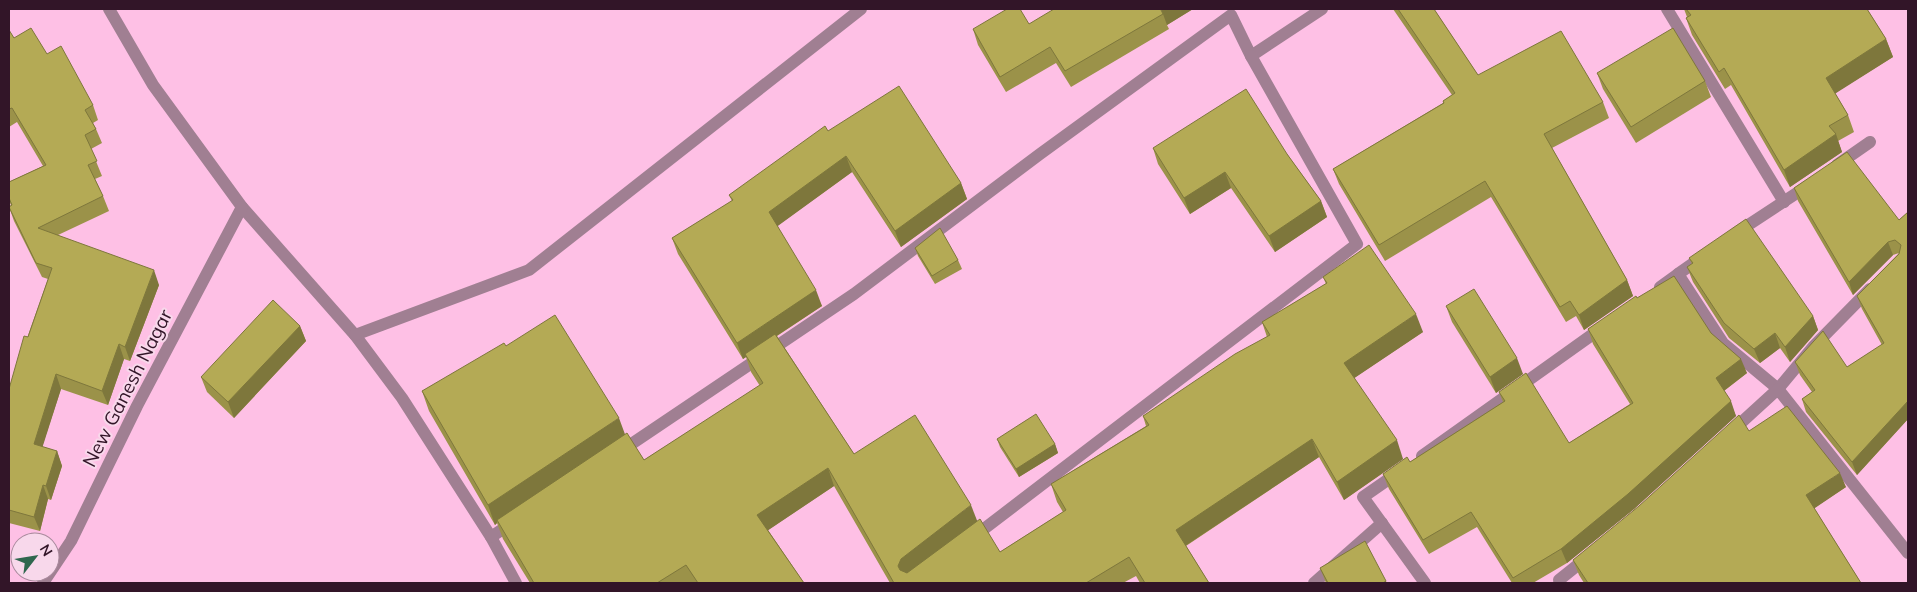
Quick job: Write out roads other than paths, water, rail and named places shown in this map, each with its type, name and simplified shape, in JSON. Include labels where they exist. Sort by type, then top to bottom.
[{"type":"street","points":[[109,9],[153,85],[242,207],[355,335],[402,398],[491,537],[516,583]]},
{"type":"street","points":[[355,335],[530,270],[861,9]]},
{"type":"street","points":[[1251,56],[1322,9]]},
{"type":"street","points":[[1667,9],[1784,202]]},
{"type":"street","points":[[607,460],[854,294],[1229,12],[1251,56],[1357,244],[959,548]]},
{"type":"street","points":[[1646,297],[1721,243],[1870,142]]},
{"type":"street","name":"New Ganesh Nagar","points":[[43,583],[71,541],[137,406],[242,207]]},
{"type":"street","points":[[1678,274],[1723,343],[1778,389],[1908,553]]},
{"type":"street","points":[[1720,442],[1778,389],[1813,347],[1879,280]]},
{"type":"street","points":[[1425,583],[1363,497],[1614,320]]},
{"type":"street","points":[[491,537],[524,515]]},
{"type":"street","points":[[1314,583],[1382,523]]},
{"type":"street","points":[[1559,582],[1596,550]]}]
